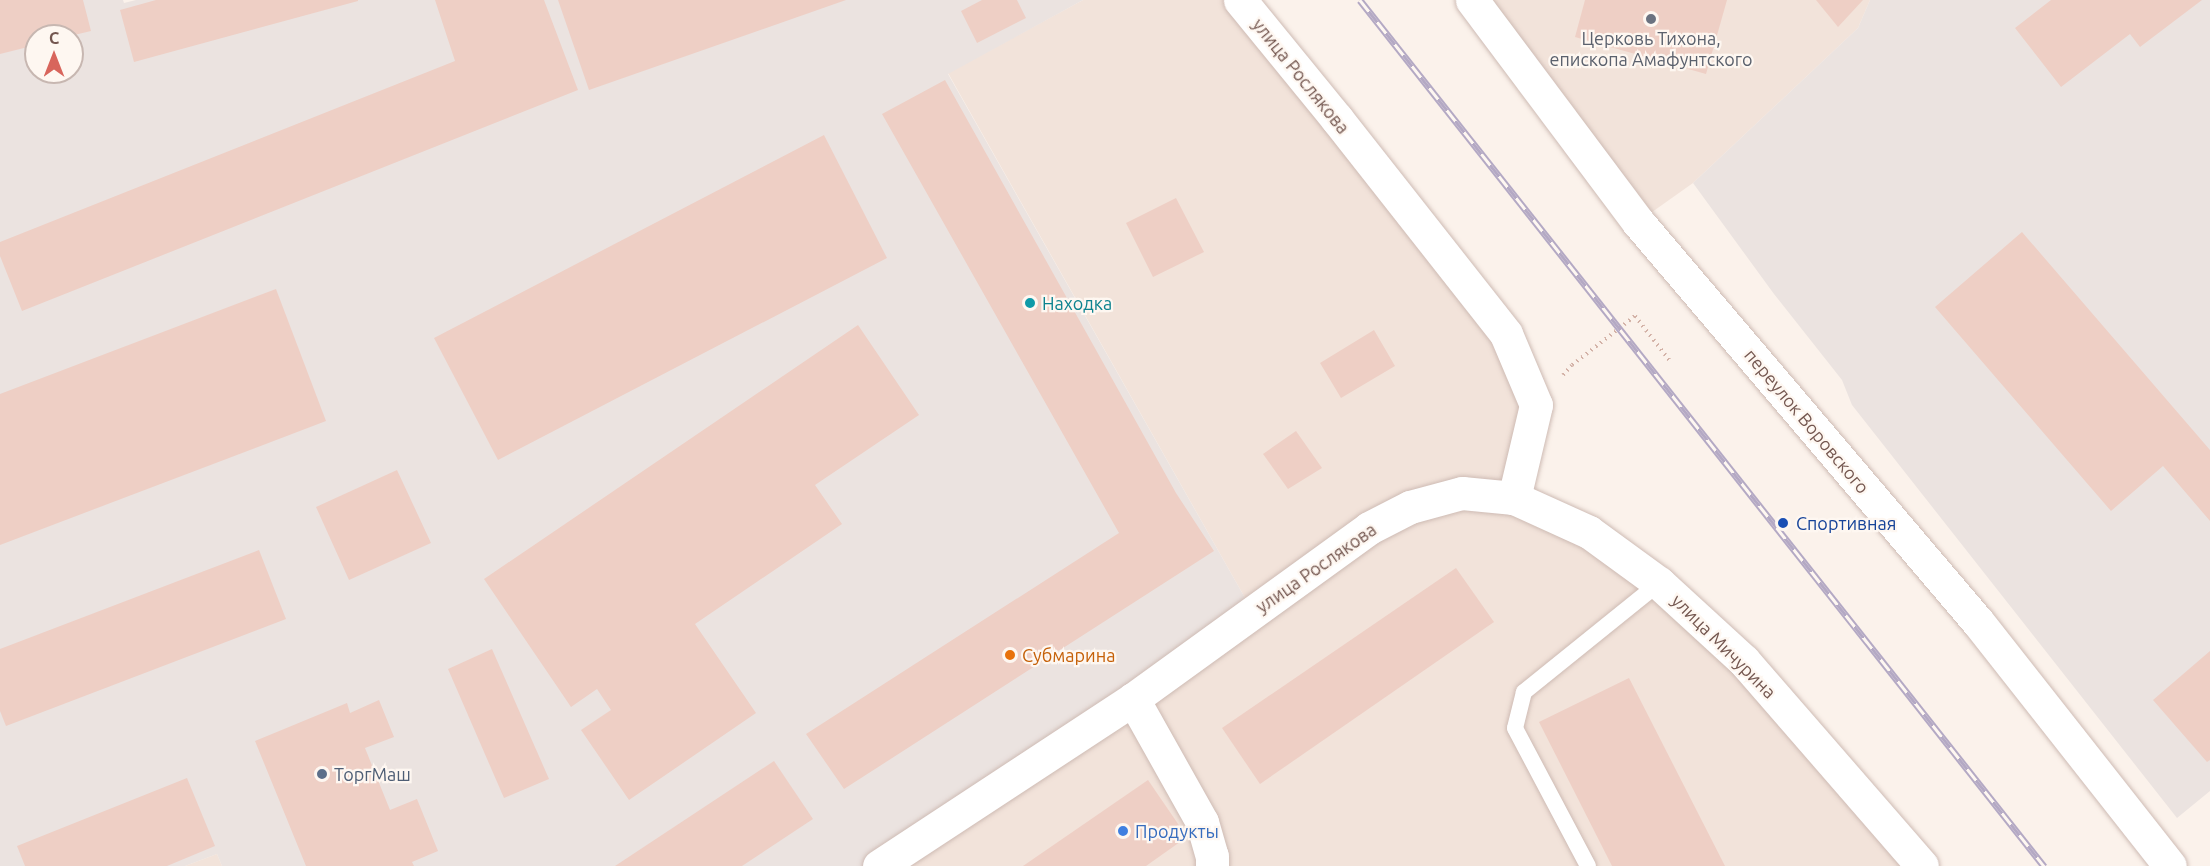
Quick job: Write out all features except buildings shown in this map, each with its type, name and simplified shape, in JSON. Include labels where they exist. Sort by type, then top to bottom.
[{"type":"street","name":"улица Рослякова","points":[[1240,0],[1338,119],[1506,334],[1536,405]]},
{"type":"street","name":"переулок Воровского","points":[[1472,0],[1638,222],[1978,622],[2170,866]]},
{"type":"street","points":[[1514,498],[1536,405]]},
{"type":"street","name":"улица Рослякова","points":[[879,866],[1133,699],[1369,528],[1410,507],[1462,493],[1514,498]]},
{"type":"street","name":"улица Мичурина","points":[[1514,498],[1588,532],[1659,583],[1744,661],[1922,866]]},
{"type":"street","points":[[1133,699],[1202,822],[1212,856],[1212,866]]},
{"type":"lane","points":[[1588,866],[1515,728],[1517,719],[1524,692],[1659,583]]},
{"type":"path","points":[[1536,405],[1572,365],[1635,316],[1670,361]]},
{"type":"shaded area","points":[[0,0],[123,0],[124,3],[136,0],[1083,0],[948,74],[1253,612],[879,866],[222,866],[217,854],[185,866],[0,866]]},
{"type":"shaded area","points":[[1083,0],[1240,0],[1337,119],[1536,405],[1514,498],[1659,583],[1922,866],[879,866],[1253,612],[948,73]]},
{"type":"shaded area","points":[[1472,0],[1870,0],[1858,28],[1693,183],[1638,222]]},
{"type":"shaded area","points":[[1870,0],[2210,0],[2210,791],[2177,818],[1852,405],[1842,380],[1774,294],[1693,183],[1858,28]]},
{"type":"shaded area","points":[[217,854],[222,866],[185,866]]},
{"type":"railway","points":[[1360,0],[2044,866]]},
{"type":"place","name":"Церковь Тихона, епископа Амафунтского","points":[[1651,19]]},
{"type":"place","name":"Находка","points":[[1030,303]]},
{"type":"place","name":"Спортивная","points":[[1783,523]]},
{"type":"place","name":"Субмарина","points":[[1010,655]]},
{"type":"place","name":"ТоргМаш","points":[[322,774]]},
{"type":"place","name":"Продукты","points":[[1123,831]]}]
